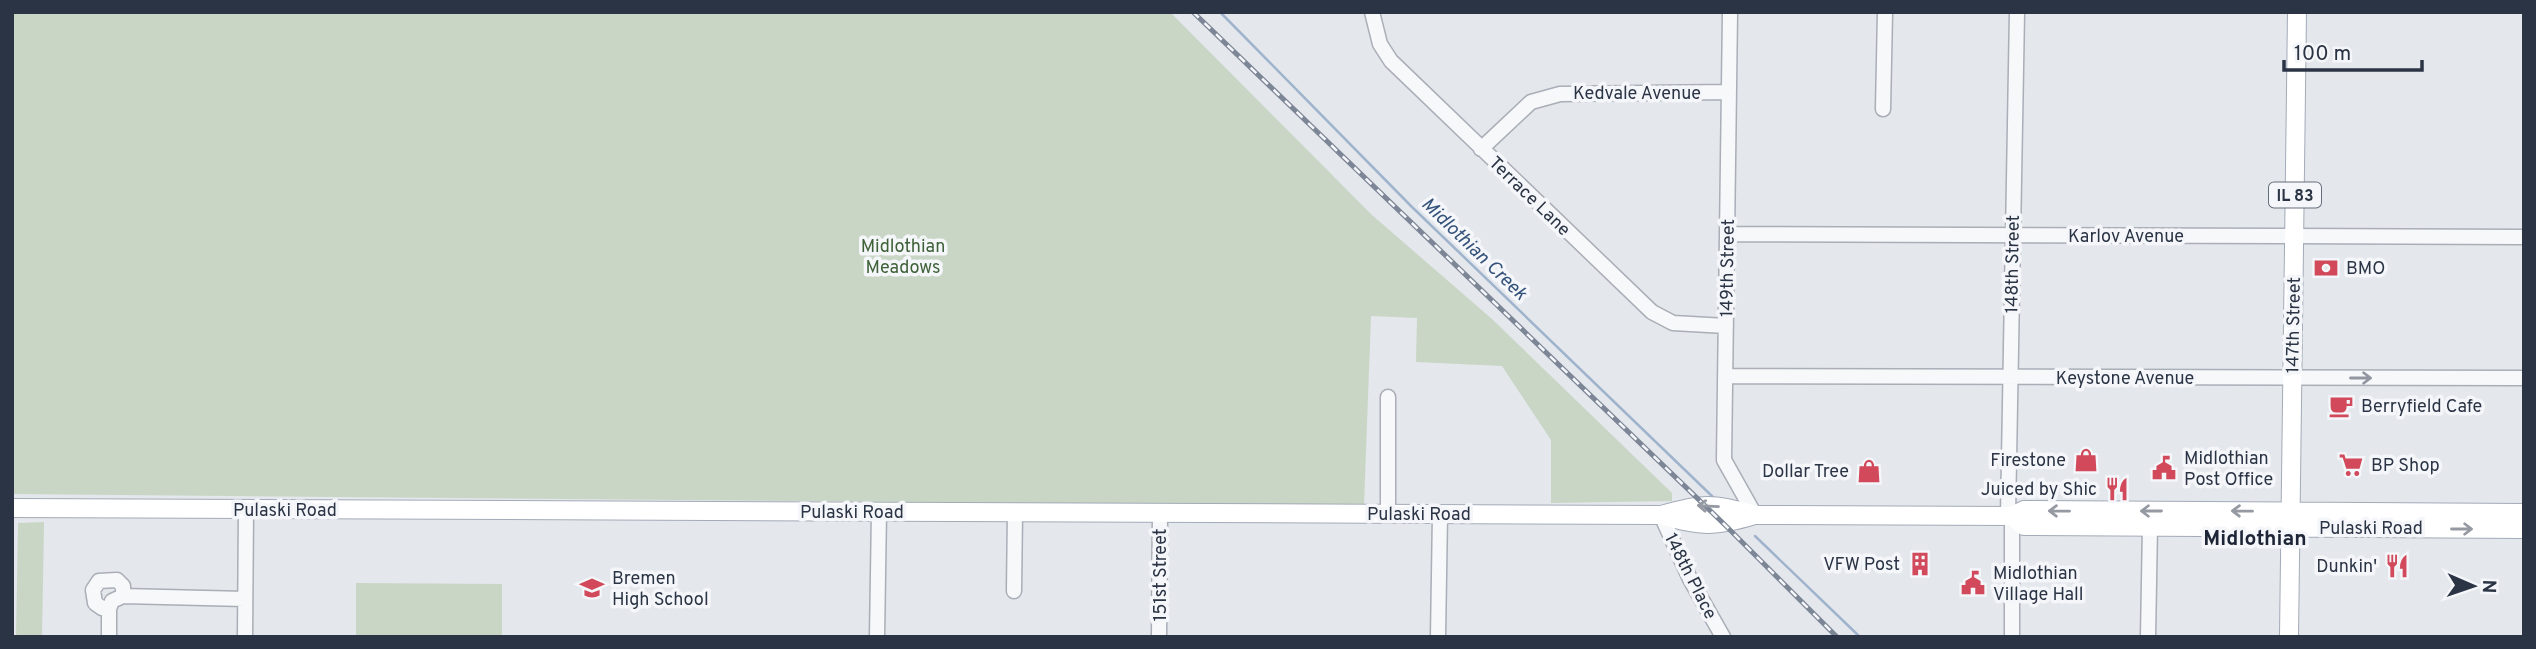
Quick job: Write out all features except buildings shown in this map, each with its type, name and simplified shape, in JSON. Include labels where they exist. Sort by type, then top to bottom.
[{"type":"main road","name":"147th Street","points":[[2289,637],[2297,12]]},
{"type":"main road","name":"Pulaski Road","points":[[12,509],[1661,515],[1691,524],[1724,524],[1755,515],[2010,516],[2024,510],[2524,529]]},
{"type":"main road","name":"Pulaski Road","points":[[2010,516],[2024,526],[2150,526],[2524,513]]},
{"type":"street","name":"Terrace Lane","points":[[1371,12],[1380,44],[1391,61],[1652,312],[1672,323],[1726,326]]},
{"type":"street","name":"149th Street","points":[[1730,12],[1724,460],[1755,515]]},
{"type":"street","points":[[1883,109],[1885,12]]},
{"type":"street","name":"148th Street","points":[[2012,637],[2011,377],[2017,12]]},
{"type":"street","name":"Kedvale Avenue","points":[[1481,149],[1531,102],[1560,94],[1729,92]]},
{"type":"street","name":"Karlov Avenue","points":[[1727,234],[2524,237]]},
{"type":"street","name":"Keystone Avenue","points":[[1725,376],[2524,378]]},
{"type":"street","points":[[1388,397],[1388,514]]},
{"type":"street","points":[[245,637],[246,509]]},
{"type":"street","points":[[877,637],[879,512]]},
{"type":"street","points":[[1014,591],[1015,513]]},
{"type":"street","name":"151st Street","points":[[1159,637],[1160,513]]},
{"type":"street","points":[[1438,637],[1440,514]]},
{"type":"street","name":"148th Place","points":[[1661,515],[1690,579],[1723,637]]},
{"type":"street","points":[[2148,637],[2150,526]]},
{"type":"street","points":[[109,637],[115,602],[245,599]]},
{"type":"green space","name":"Midlothian Meadows","points":[[12,12],[1170,12],[1372,215],[1492,319],[1672,493],[1672,501],[1551,503],[1551,440],[1502,366],[1416,362],[1417,318],[1371,316],[1364,506],[12,494]]},
{"type":"green space","points":[[44,522],[42,637],[16,637],[18,523]]},
{"type":"green space","points":[[356,583],[502,584],[502,637],[356,637]]},
{"type":"waterway","name":"Midlothian Creek","points":[[1220,12],[1412,207],[1714,498]]},
{"type":"waterway","name":"Midlothian Creek","points":[[1755,536],[1860,637]]},
{"type":"railway","points":[[1193,12],[1724,524],[1837,637]]},
{"type":"place","name":"BMO","points":[[2326,268]]},
{"type":"place","name":"Berryfield Cafe","points":[[2341,406]]},
{"type":"place","name":"Firestone","points":[[2086,460]]},
{"type":"place","name":"BP Shop","points":[[2351,465]]},
{"type":"place","name":"Midlothian Post Office","points":[[2164,468]]},
{"type":"place","name":"Dollar Tree","points":[[1869,471]]},
{"type":"place","name":"Juiced by Shic","points":[[2117,489]]},
{"type":"place","name":"VFW Post","points":[[1920,564]]},
{"type":"place","name":"Dunkin'","points":[[2397,566]]},
{"type":"place","name":"Midlothian Village Hall","points":[[1973,583]]},
{"type":"place","name":"Bremen High School","points":[[592,588]]},
{"type":"district","name":"Midlothian","points":[[2255,538]]}]
